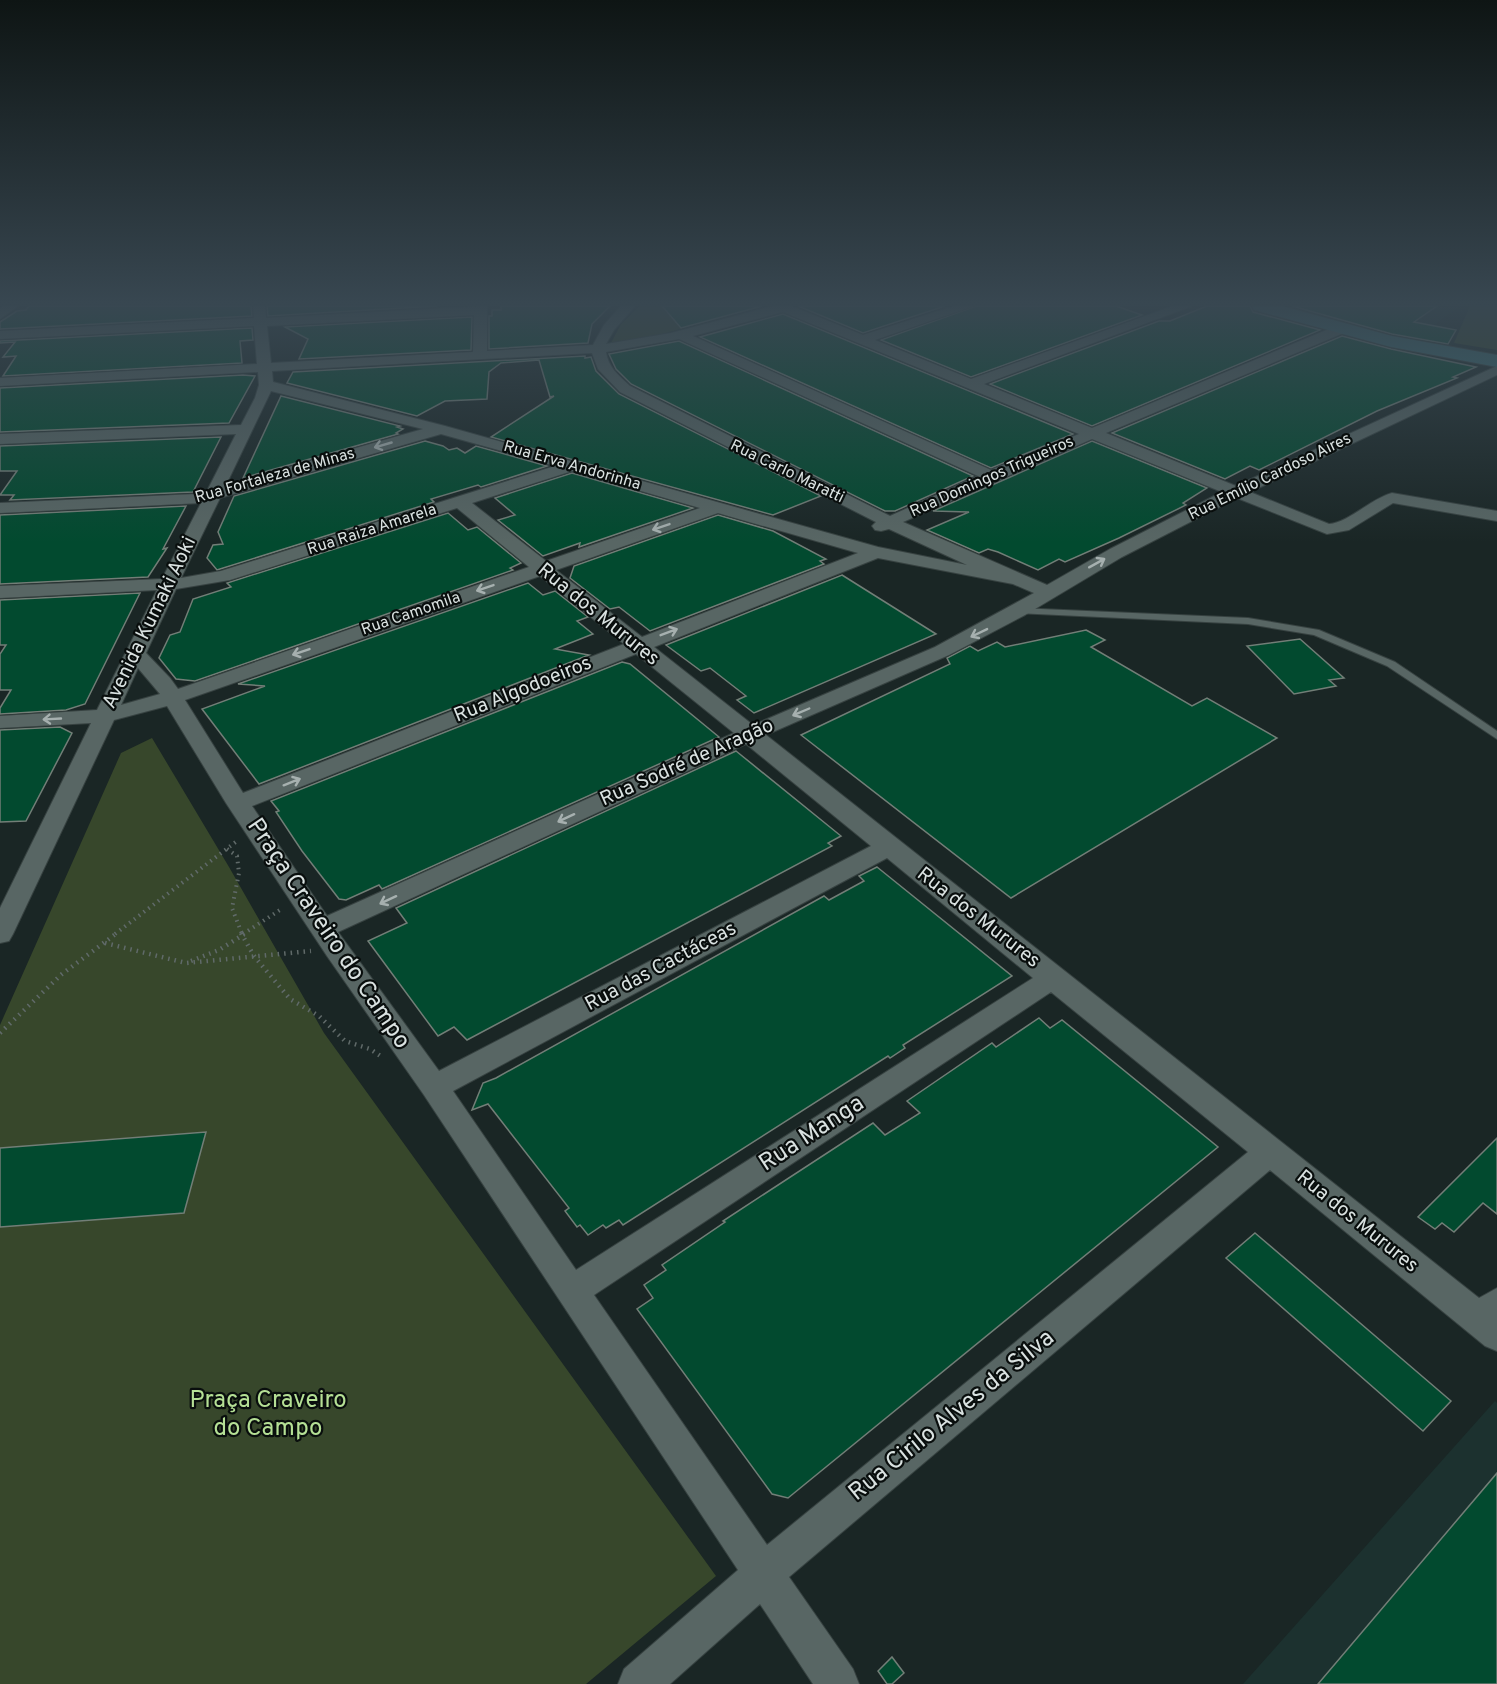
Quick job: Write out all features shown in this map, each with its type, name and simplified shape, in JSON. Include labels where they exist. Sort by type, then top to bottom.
[{"type":"street","name":"Avenida Kumaki Aoki","points":[[0,934],[212,495],[247,429],[263,385]]},
{"type":"street","name":"Rua Erva Andorinha","points":[[294,385],[440,429],[876,552]]},
{"type":"street","name":"Rua Carlo Maratti","points":[[619,385],[890,522],[1012,579],[1047,592]]},
{"type":"street","points":[[790,385],[991,476]]},
{"type":"street","points":[[972,385],[1327,529],[1338,530],[1379,502],[1392,498],[1497,516]]},
{"type":"street","name":"Rua Domingos Trigueiros","points":[[843,543],[991,476],[1209,385]]},
{"type":"street","name":"Rua Emílio Cardoso Aires","points":[[1047,592],[1116,553],[1236,492],[1466,385]]},
{"type":"street","points":[[0,439],[247,429]]},
{"type":"street","name":"Rua Fortaleza de Minas","points":[[0,508],[182,501],[212,495],[440,429]]},
{"type":"street","name":"Rua Raiza Amarela","points":[[0,592],[169,584],[224,576],[573,466]]},
{"type":"street","name":"Rua dos Murures","points":[[459,502],[1270,1152],[1491,1319]]},
{"type":"street","name":"Rua Camomila","points":[[0,722],[104,716],[171,698],[716,508]]},
{"type":"street","points":[[876,552],[1012,579]]},
{"type":"street","name":"Rua Algodoeiros","points":[[246,815],[635,645],[876,552]]},
{"type":"street","name":"Rua Sodré de Aragão","points":[[330,939],[748,735],[942,651],[1018,611],[1047,592]]},
{"type":"street","name":"Praça Craveiro do Campo","points":[[135,653],[163,682],[246,815],[434,1087],[838,1684]]},
{"type":"street","name":"Rua das Cactáceas","points":[[434,1087],[888,847]]},
{"type":"street","name":"Rua Manga","points":[[572,1291],[1053,978]]},
{"type":"street","name":"Rua Cirilo Alves da Silva","points":[[639,1684],[802,1540],[1270,1152]]},
{"type":"lane","points":[[1018,611],[1248,621],[1316,632],[1354,646],[1391,664],[1497,736]]},
{"type":"path","points":[[0,1033],[62,974],[227,849],[246,815]]},
{"type":"path","points":[[227,849],[237,856],[239,873],[232,908],[242,935],[254,956],[290,999],[319,1016],[345,1041],[370,1049],[390,1063]]},
{"type":"path","points":[[186,963],[219,950],[302,897]]},
{"type":"path","points":[[104,943],[186,963],[254,956],[330,939]]},
{"type":"shaded area","points":[[1495,1401],[1497,1403],[1497,1684],[1243,1684]]},
{"type":"green space","name":"Praça Craveiro do Campo","points":[[152,738],[324,1033],[716,1576],[586,1684],[0,1684],[0,1025],[121,753]]},
{"type":"building","points":[[64,385],[250,385],[229,423],[0,432],[0,388]]},
{"type":"building","points":[[293,385],[488,385],[487,399],[445,401],[417,416]]},
{"type":"building","points":[[546,385],[610,385],[619,394],[821,496],[773,515],[491,437],[554,396],[550,397]]},
{"type":"building","points":[[632,385],[774,385],[973,476],[895,511],[885,511]]},
{"type":"building","points":[[806,385],[954,385],[1073,434],[991,468]]},
{"type":"building","points":[[991,385],[1190,385],[1092,426]]},
{"type":"building","points":[[1227,385],[1441,385],[1377,411],[1259,470],[1250,466],[1225,479],[1112,433]]},
{"type":"building","points":[[281,396],[400,426],[397,427],[403,429],[396,433],[398,434],[243,478]]},
{"type":"building","points":[[221,437],[193,492],[10,500],[14,495],[0,495],[17,471],[0,471],[0,446]]},
{"type":"building","points":[[425,441],[449,450],[457,448],[465,453],[476,446],[547,466],[481,487],[478,485],[431,499],[434,502],[217,570],[207,558],[213,545],[223,544],[218,532],[234,496]]},
{"type":"building","points":[[1092,441],[1207,488],[1183,503],[1186,505],[1119,538],[1065,562],[1059,559],[1038,570],[988,549],[979,553],[927,530],[969,512],[933,511]]},
{"type":"building","points":[[572,473],[693,508],[579,547],[580,543],[543,556],[498,520],[515,515],[495,498]]},
{"type":"building","points":[[186,506],[163,549],[167,548],[148,577],[0,584],[0,515]]},
{"type":"building","points":[[448,513],[468,530],[477,527],[521,563],[510,568],[513,570],[195,681],[176,679],[159,658],[170,635],[180,632],[193,599],[231,587],[227,583]]},
{"type":"building","points":[[718,515],[773,531],[826,559],[820,561],[824,564],[650,631],[619,607],[610,609],[570,578],[574,566]]},
{"type":"building","points":[[842,575],[936,634],[754,713],[737,700],[746,696],[710,668],[701,671],[666,645]]},
{"type":"building","points":[[528,583],[543,595],[555,591],[588,617],[577,621],[593,634],[555,649],[589,655],[259,784],[202,709],[265,686],[238,684]]},
{"type":"building","points":[[140,593],[85,704],[66,710],[0,714],[0,708],[11,690],[0,690],[0,654],[6,645],[0,645],[0,600]]},
{"type":"building","points":[[1086,630],[1105,640],[1091,647],[1192,706],[1207,698],[1277,738],[1011,898],[801,735],[950,664],[947,658],[970,646],[978,651],[997,642],[1005,647]]},
{"type":"building","points":[[1300,639],[1344,678],[1329,680],[1336,686],[1294,694],[1247,646]]},
{"type":"building","points":[[622,662],[630,664],[719,737],[382,889],[379,885],[346,900],[339,899],[302,851],[271,801]]},
{"type":"building","points":[[60,727],[72,733],[26,821],[0,822],[0,730]]},
{"type":"building","points":[[736,751],[841,836],[828,843],[832,846],[467,1040],[454,1027],[438,1036],[368,941],[407,923],[396,908]]},
{"type":"building","points":[[877,867],[1012,976],[903,1045],[905,1048],[890,1058],[888,1056],[623,1225],[619,1220],[606,1228],[603,1225],[588,1235],[580,1225],[577,1227],[565,1211],[569,1208],[488,1104],[472,1110],[483,1083],[496,1078],[824,896],[829,900],[864,881],[859,876]]},
{"type":"building","points":[[1039,1018],[1050,1028],[1062,1020],[1218,1147],[788,1498],[772,1494],[637,1309],[653,1298],[644,1285],[666,1270],[662,1265],[725,1222],[723,1221],[873,1123],[885,1135],[920,1113],[907,1101],[992,1043],[996,1047]]},
{"type":"building","points":[[206,1132],[184,1213],[0,1227],[0,1148]]},
{"type":"building","points":[[1497,1138],[1497,1214],[1483,1203],[1454,1232],[1442,1223],[1435,1229],[1418,1217]]},
{"type":"building","points":[[1255,1233],[1451,1401],[1423,1431],[1226,1258]]},
{"type":"building","points":[[1497,1473],[1497,1684],[1318,1684]]},
{"type":"building","points":[[892,1657],[904,1673],[892,1684],[887,1684],[878,1671]]}]
